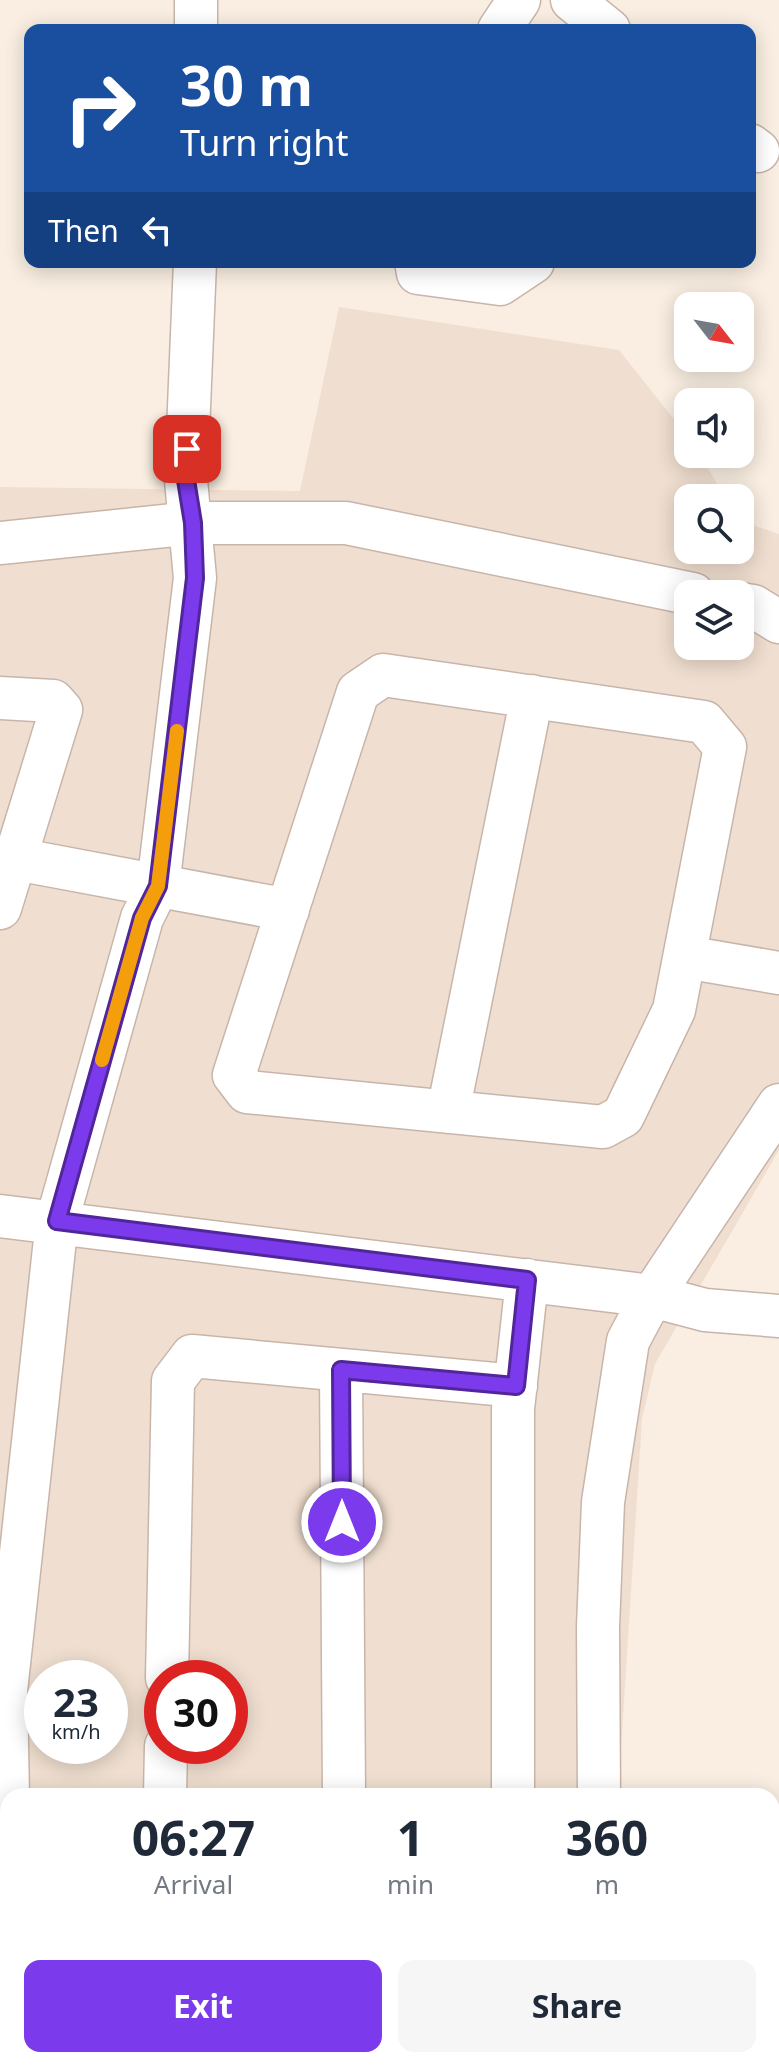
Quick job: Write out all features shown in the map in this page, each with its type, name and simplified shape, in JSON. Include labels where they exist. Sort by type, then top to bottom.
[{"type":"street","points":[[196,0],[196,24]]},
{"type":"street","points":[[503,24],[519,0]]},
{"type":"street","points":[[572,0],[602,24]]},
{"type":"street","points":[[8,1788],[6,1691],[57,1221],[142,918],[158,886],[195,578],[193,523],[186,480],[195,268]]},
{"type":"street","points":[[417,268],[418,273],[500,284],[524,268]]},
{"type":"street","points":[[0,543],[193,523],[346,523],[674,590]]},
{"type":"street","points":[[754,607],[779,622]]},
{"type":"street","points":[[383,675],[532,696],[704,722],[725,747],[674,1010],[623,1116],[603,1127],[247,1092],[234,1075],[358,692],[383,675]]},
{"type":"street","points":[[448,1112],[532,696]]},
{"type":"street","points":[[0,698],[53,701],[61,710],[0,908]]},
{"type":"street","points":[[16,859],[288,910]]},
{"type":"street","points":[[685,957],[779,973]]},
{"type":"street","points":[[599,1788],[598,1627],[603,1502],[628,1341],[652,1296],[779,1105]]},
{"type":"street","points":[[0,1216],[652,1296],[705,1310],[779,1316]]},
{"type":"street","points":[[513,1788],[513,1409],[527,1280]]},
{"type":"street","points":[[167,1660],[173,1381],[192,1356],[516,1386]]},
{"type":"street","points":[[341,1370],[344,1788]]},
{"type":"street","points":[[165,1788],[166,1764]]},
{"type":"shaded area","points":[[339,307],[619,350],[674,419],[674,468],[708,468],[717,484],[674,484],[674,564],[754,564],[754,526],[779,534],[779,1150],[655,1364],[642,1419],[619,1788],[0,1788],[0,487],[300,491]]},
{"type":"slow traffic","points":[[102,1060],[142,918],[158,886],[177,731]]},
{"type":"route","points":[[187,449],[186,480],[193,523],[195,578],[158,886],[142,918],[57,1221],[527,1280],[516,1386],[341,1370],[342,1522]]}]
